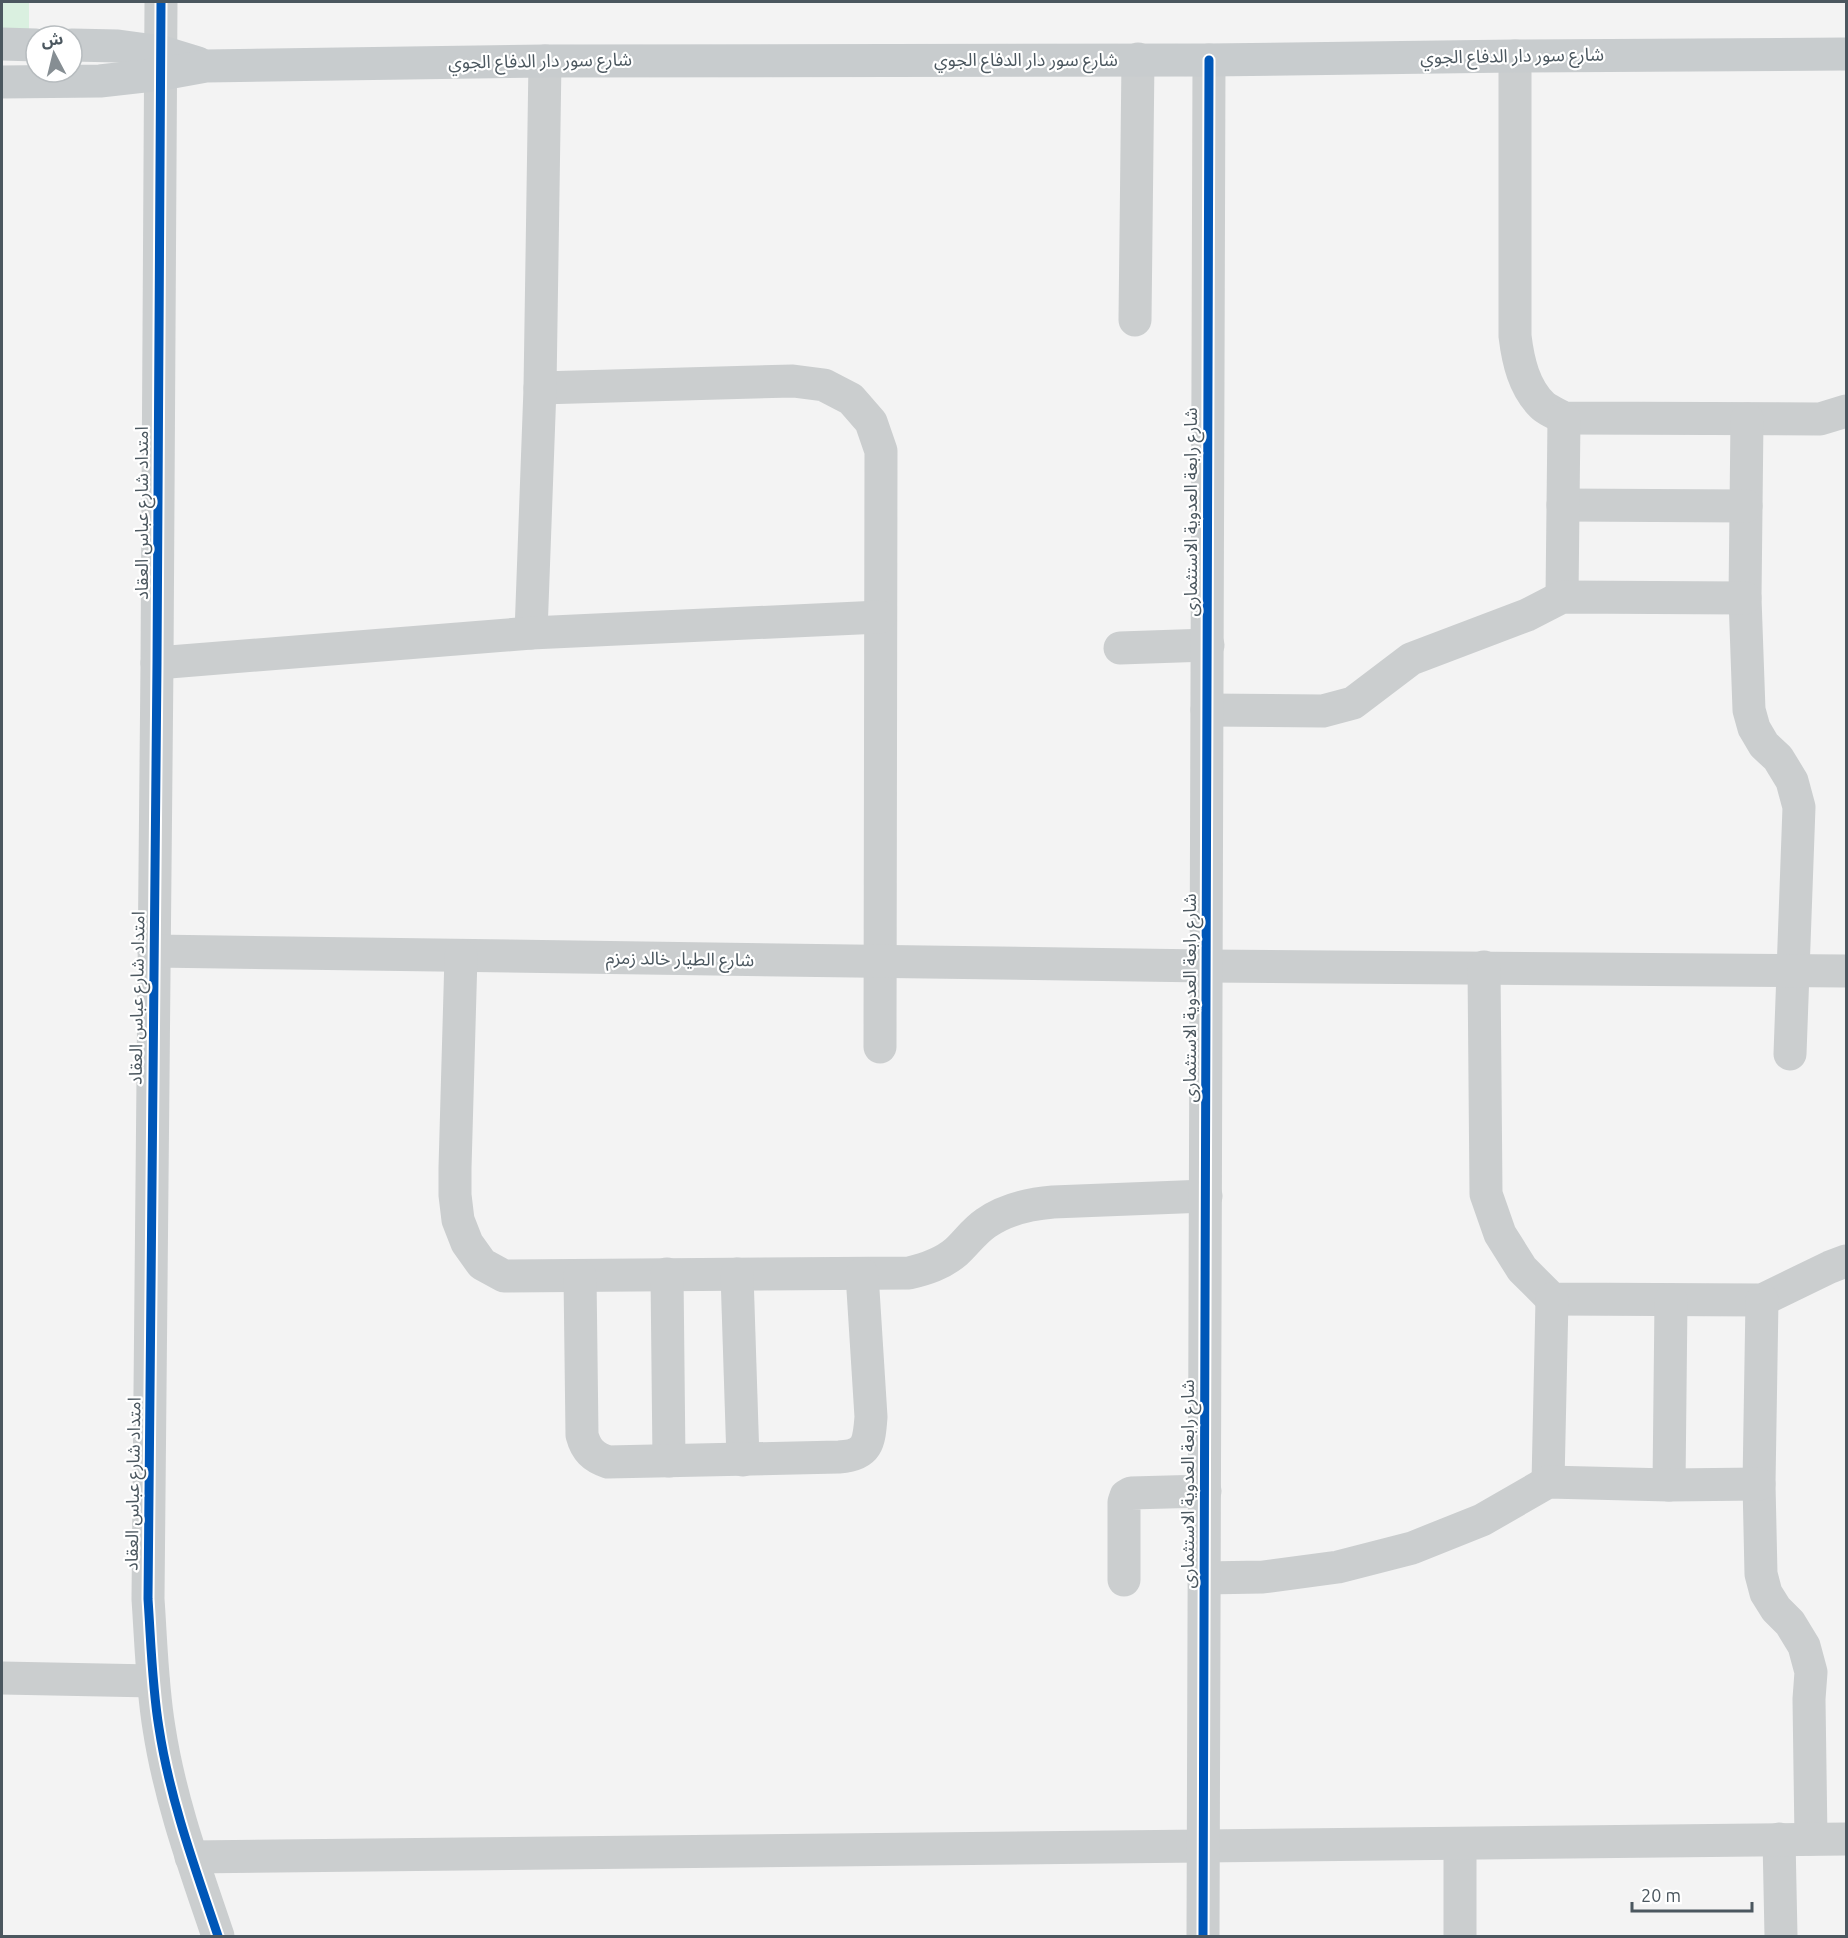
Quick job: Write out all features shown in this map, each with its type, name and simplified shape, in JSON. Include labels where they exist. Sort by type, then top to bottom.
[{"type":"main road","points":[[2,44],[24,45]]},
{"type":"main road","name":"شارع سور دار الدفاع الجوي","points":[[84,45],[118,46],[162,63],[206,66],[545,61],[1209,60],[1846,54]]},
{"type":"main road","name":"شارع سور دار الدفاع الجوي","points":[[2,82],[100,81],[162,63]]},
{"type":"street","name":"امتداد شارع عباس العقاد","points":[[161,2],[158,663],[148,1599],[153,1681],[159,1730],[172,1794],[218,1936]]},
{"type":"street","points":[[1515,56],[1515,336],[1518,362],[1528,385],[1543,406],[1564,418],[1820,419],[1846,411]]},
{"type":"street","points":[[1135,320],[1138,59]]},
{"type":"street","name":"شارع رابعة العدوية الاستثمارى","points":[[1203,1936],[1209,60]]},
{"type":"street","points":[[531,633],[540,387],[545,61]]},
{"type":"street","points":[[540,387],[793,381],[824,385],[851,399],[871,422],[881,451],[882,962],[880,1047]]},
{"type":"street","points":[[1562,597],[1564,418]]},
{"type":"street","points":[[1747,419],[1745,598],[1749,710],[1754,728],[1764,745],[1778,758],[1792,781],[1799,807],[1790,1054]]},
{"type":"street","points":[[1563,505],[1746,506]]},
{"type":"street","points":[[1207,710],[1323,711],[1353,703],[1410,659],[1527,615],[1562,597],[1745,598]]},
{"type":"street","points":[[158,663],[531,633],[880,617]]},
{"type":"street","points":[[1120,648],[1208,645]]},
{"type":"street","name":"شارع الطيار خالد زمزم","points":[[154,951],[1206,966],[1846,971]]},
{"type":"street","points":[[461,956],[455,1168],[458,1220],[467,1244],[482,1264],[504,1276],[909,1273],[934,1266],[956,1252],[988,1221],[1030,1204],[1206,1196]]},
{"type":"street","points":[[1484,967],[1486,1194],[1500,1234],[1511,1252],[1522,1269],[1552,1299],[1762,1300],[1846,1261]]},
{"type":"street","points":[[667,1274],[669,1461]]},
{"type":"street","points":[[736,1274],[743,1460]]},
{"type":"street","points":[[580,1276],[582,1436],[590,1453],[608,1462],[743,1460],[852,1456],[860,1453],[869,1440],[871,1417],[862,1274]]},
{"type":"street","points":[[1548,1482],[1552,1299]]},
{"type":"street","points":[[1669,1485],[1671,1300]]},
{"type":"street","points":[[1762,1300],[1759,1484],[1761,1574],[1766,1593],[1776,1609],[1790,1623],[1804,1646],[1811,1672],[1809,1699],[1811,1839]]},
{"type":"street","points":[[1204,1578],[1263,1577],[1338,1567],[1412,1548],[1482,1520],[1548,1482],[1669,1485],[1759,1484]]},
{"type":"street","points":[[1124,1580],[1124,1502],[1126,1496],[1131,1493],[1205,1491]]},
{"type":"street","points":[[2,1678],[153,1681]]},
{"type":"street","points":[[1779,1839],[1781,1936]]},
{"type":"street","points":[[191,1857],[1846,1839]]},
{"type":"street","points":[[1460,1844],[1460,1936]]},
{"type":"green space","points":[[2,2],[29,2],[29,24],[24,24],[24,39],[2,39]]},
{"type":"cycle path","points":[[161,2],[148,1599],[155,1696],[164,1755],[184,1834],[218,1936]]},
{"type":"cycle path","points":[[1203,1936],[1209,60]]}]
